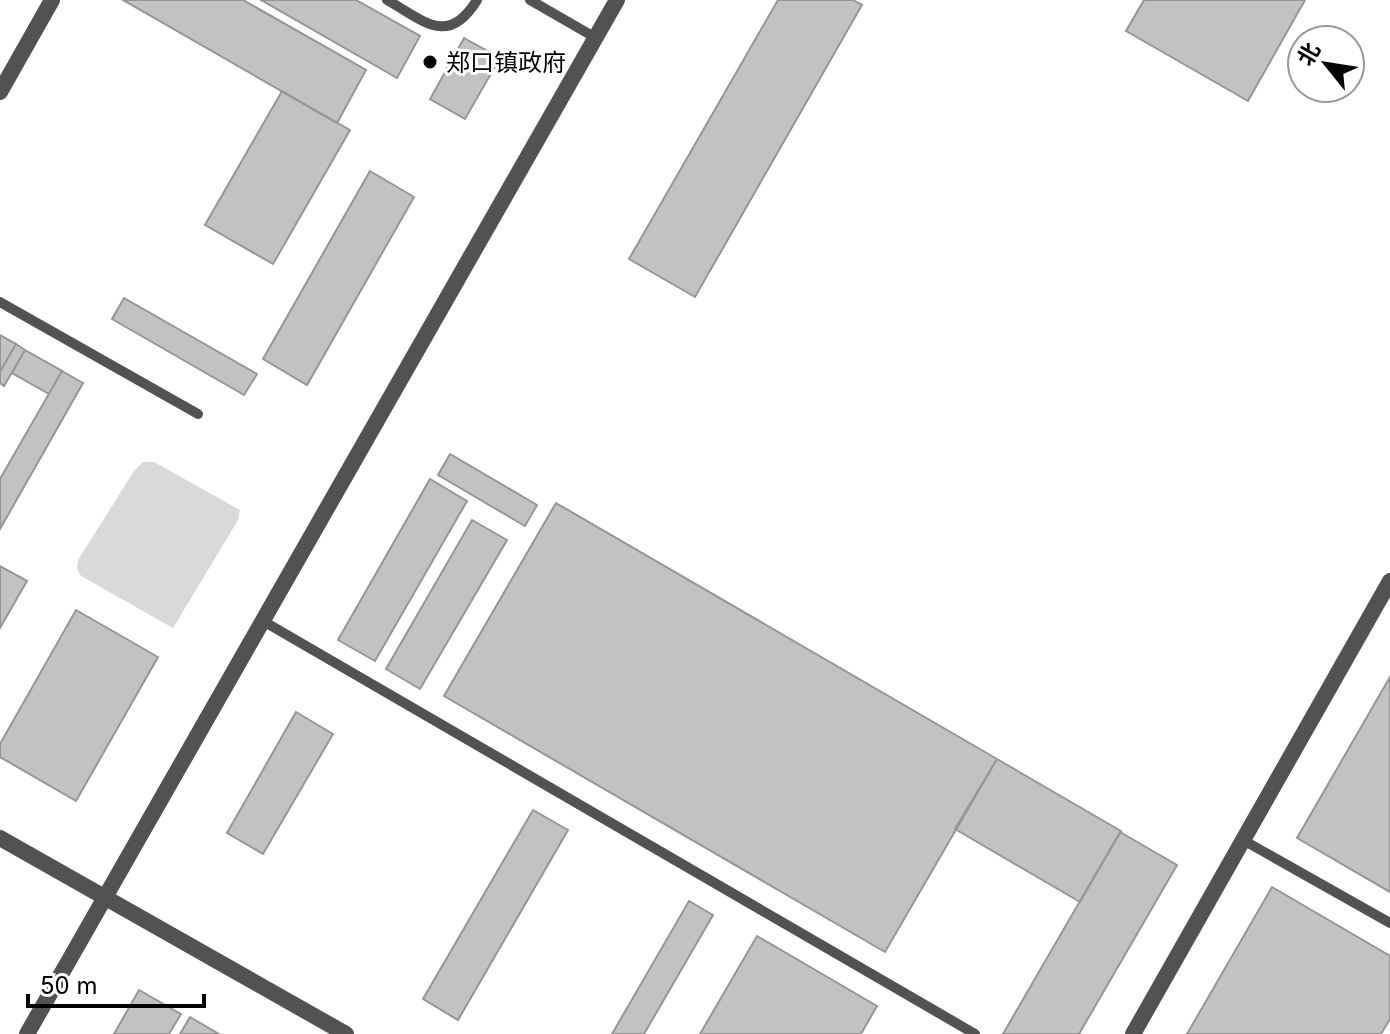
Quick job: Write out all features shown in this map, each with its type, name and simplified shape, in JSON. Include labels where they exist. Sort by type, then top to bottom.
[{"type":"street","points":[[0,92],[52,0]]},
{"type":"street","points":[[27,1034],[617,0]]},
{"type":"street","points":[[1133,1034],[1390,581]]},
{"type":"street","points":[[0,838],[326,1029],[346,1034]]},
{"type":"lane","points":[[387,0],[435,27],[453,27],[467,15],[477,0]]},
{"type":"lane","points":[[530,0],[596,38]]},
{"type":"lane","points":[[0,302],[198,414]]},
{"type":"lane","points":[[263,621],[975,1034]]},
{"type":"lane","points":[[1243,840],[1390,923]]},
{"type":"shaded area","points":[[143,462],[154,462],[240,510],[238,520],[173,628],[81,576],[77,569],[78,560],[134,471]]},
{"type":"building","points":[[123,0],[243,0],[366,70],[337,123]]},
{"type":"building","points":[[261,0],[356,0],[420,36],[397,78]]},
{"type":"building","points":[[778,0],[853,0],[862,5],[695,297],[629,259]]},
{"type":"building","points":[[1144,0],[1305,0],[1291,24],[1286,24],[1286,34],[1248,101],[1126,31]]},
{"type":"building","points":[[464,38],[500,58],[465,119],[430,99]]},
{"type":"building","points":[[282,91],[350,130],[273,264],[205,225]]},
{"type":"building","points":[[370,171],[414,197],[307,385],[263,359]]},
{"type":"building","points":[[124,298],[257,374],[244,395],[112,319]]},
{"type":"building","points":[[0,335],[16,344],[0,372]]},
{"type":"building","points":[[16,344],[25,350],[4,386],[0,383],[0,372]]},
{"type":"building","points":[[25,350],[62,371],[49,394],[12,373]]},
{"type":"building","points":[[62,371],[83,383],[0,529],[0,479]]},
{"type":"building","points":[[450,454],[537,505],[525,526],[438,475]]},
{"type":"building","points":[[430,479],[467,501],[375,661],[338,640]]},
{"type":"building","points":[[556,503],[997,759],[885,952],[444,696]]},
{"type":"building","points":[[472,520],[507,540],[420,689],[386,669]]},
{"type":"building","points":[[0,566],[27,581],[0,628]]},
{"type":"building","points":[[76,610],[158,657],[76,801],[0,757],[0,744]]},
{"type":"building","points":[[1390,677],[1390,892],[1297,838]]},
{"type":"building","points":[[296,712],[333,734],[263,854],[227,833]]},
{"type":"building","points":[[997,759],[1121,831],[1080,902],[955,829]]},
{"type":"building","points":[[533,810],[568,830],[458,1020],[423,999]]},
{"type":"building","points":[[1120,832],[1177,865],[1079,1034],[1003,1034]]},
{"type":"building","points":[[1272,887],[1390,956],[1390,1019],[1381,1034],[1187,1034]]},
{"type":"building","points":[[689,901],[713,915],[644,1034],[612,1034]]},
{"type":"building","points":[[757,936],[877,1006],[861,1034],[700,1034]]},
{"type":"building","points":[[139,990],[181,1014],[169,1034],[114,1034]]},
{"type":"building","points":[[190,1017],[219,1034],[180,1034]]},
{"type":"place","name":"郑口镇政府","points":[[430,62]]}]
